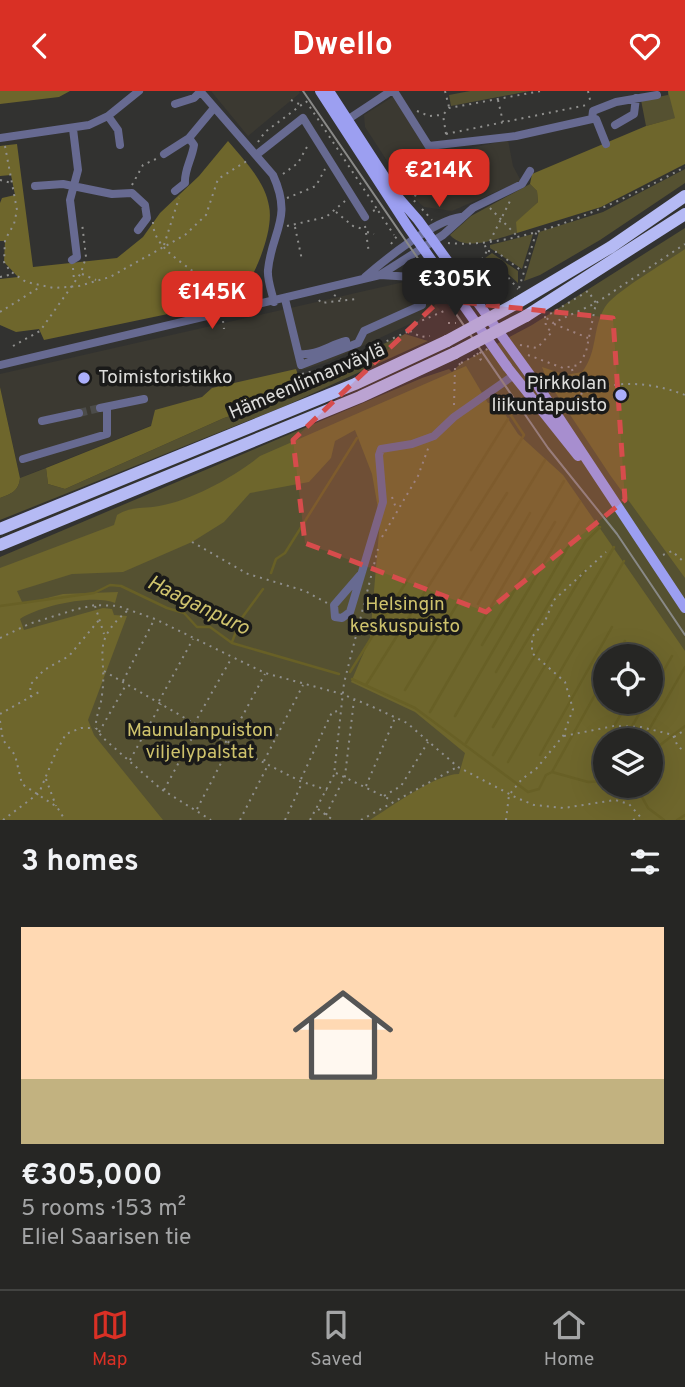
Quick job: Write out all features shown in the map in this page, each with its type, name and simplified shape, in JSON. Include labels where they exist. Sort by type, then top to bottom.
[{"type":"highway","name":"Hämeenlinnanväylä","points":[[0,529],[355,384],[447,341],[600,254],[685,196]]},
{"type":"highway","name":"Hämeenlinnanväylä","points":[[0,545],[458,358],[685,214]]},
{"type":"main road","points":[[320,91],[345,122],[501,347],[538,386],[685,608]]},
{"type":"main road","points":[[329,91],[345,122]]},
{"type":"main road","points":[[501,347],[513,375],[559,435],[590,468]]},
{"type":"street","points":[[2,138],[73,129],[108,116],[139,91]]},
{"type":"street","points":[[175,104],[194,98],[201,91],[253,157],[272,175],[281,195],[279,233],[268,271],[274,302]]},
{"type":"street","points":[[345,122],[393,91],[410,111],[438,161]]},
{"type":"street","points":[[429,146],[516,136],[602,106],[657,95]]},
{"type":"street","points":[[615,125],[634,114],[636,99]]},
{"type":"street","points":[[164,154],[189,138],[214,108]]},
{"type":"street","points":[[592,111],[606,144]]},
{"type":"street","points":[[108,116],[118,130],[120,145]]},
{"type":"street","points":[[253,157],[303,118],[365,217]]},
{"type":"street","points":[[72,260],[77,257],[70,199],[78,170],[73,129]]},
{"type":"street","points":[[178,189],[193,153],[194,145],[189,138]]},
{"type":"street","points":[[380,275],[451,219],[461,217],[519,186],[530,171]]},
{"type":"street","points":[[35,186],[76,185],[112,194],[132,193],[145,205],[147,218],[138,230]]},
{"type":"street","points":[[363,279],[426,240]]},
{"type":"street","points":[[0,365],[380,275],[413,277],[422,305],[365,331],[358,343],[329,357],[301,365],[285,299]]},
{"type":"street","points":[[299,354],[313,354],[330,344],[345,341]]},
{"type":"street","points":[[360,575],[334,605],[335,617],[342,618],[350,613],[360,575],[372,546],[383,502],[379,451],[384,447],[412,444],[434,436],[454,417],[513,375]]},
{"type":"street","points":[[23,459],[107,434],[104,407],[144,399]]},
{"type":"street","points":[[42,421],[79,413]]},
{"type":"path","points":[[445,91],[449,108]]},
{"type":"path","points":[[410,111],[429,116],[443,115],[449,108],[541,91]]},
{"type":"path","points":[[446,134],[592,111],[588,91]]},
{"type":"path","points":[[291,100],[301,106]]},
{"type":"path","points":[[498,100],[503,123]]},
{"type":"path","points":[[265,132],[305,102],[395,236]]},
{"type":"path","points":[[443,115],[446,134],[444,140]]},
{"type":"path","points":[[279,177],[298,163],[315,137]]},
{"type":"path","points":[[2,138],[17,210],[5,240],[4,262],[14,274],[40,286],[70,287],[97,281],[119,273],[164,246],[200,223],[218,179],[253,157]]},
{"type":"path","points":[[132,193],[132,182],[143,165],[164,154]]},
{"type":"path","points":[[286,198],[316,186],[331,161]]},
{"type":"path","points":[[448,243],[484,243],[538,230],[602,209],[685,167]]},
{"type":"path","points":[[410,188],[434,170],[442,177]]},
{"type":"path","points":[[391,174],[396,171],[407,189],[410,188],[417,198],[413,203]]},
{"type":"path","points":[[0,180],[12,183]]},
{"type":"path","points":[[489,242],[519,186]]},
{"type":"path","points":[[164,246],[171,232],[178,189]]},
{"type":"path","points":[[286,226],[295,226],[335,211],[351,195]]},
{"type":"path","points":[[485,203],[516,235]]},
{"type":"path","points":[[369,253],[365,217],[377,209]]},
{"type":"path","points":[[335,211],[353,226],[374,234]]},
{"type":"path","points":[[154,225],[152,231],[164,246],[201,280],[219,306]]},
{"type":"path","points":[[295,226],[302,260]]},
{"type":"path","points":[[486,297],[492,281],[507,276],[519,289],[538,230]]},
{"type":"path","points":[[484,243],[487,251]]},
{"type":"path","points":[[553,323],[596,303],[685,244]]},
{"type":"path","points":[[487,251],[494,250],[523,272]]},
{"type":"path","points":[[480,291],[485,287],[478,266],[487,251]]},
{"type":"path","points":[[72,260],[74,282]]},
{"type":"path","points":[[81,273],[97,281]]},
{"type":"path","points":[[0,277],[14,274]]},
{"type":"path","points":[[0,312],[40,286]]},
{"type":"path","points":[[13,346],[40,331],[70,287]]},
{"type":"path","points":[[527,355],[563,368],[572,368],[582,362],[596,303],[588,291],[538,321]]},
{"type":"path","points":[[334,295],[342,299]]},
{"type":"path","points":[[318,299],[321,303],[356,299]]},
{"type":"path","points":[[301,374],[332,366],[409,331],[416,323],[444,311]]},
{"type":"path","points":[[545,317],[568,332],[589,338]]},
{"type":"path","points":[[527,346],[537,348],[552,332],[546,327],[545,317]]},
{"type":"path","points":[[223,321],[224,329]]},
{"type":"path","points":[[409,331],[421,337],[431,336]]},
{"type":"path","points":[[454,417],[455,368],[458,358]]},
{"type":"path","points":[[572,368],[578,396]]},
{"type":"path","points":[[559,406],[578,396],[633,382],[645,382],[685,395]]},
{"type":"path","points":[[381,539],[418,476],[434,436]]},
{"type":"path","points":[[192,543],[248,574],[305,591],[322,602],[334,605]]},
{"type":"path","points":[[310,820],[335,773],[342,694],[379,548]]},
{"type":"path","points":[[661,556],[672,551],[685,563]]},
{"type":"path","points":[[506,820],[509,795],[522,779],[536,769],[563,736],[573,709],[565,682],[533,653],[532,637],[545,621],[554,600],[606,552]]},
{"type":"path","points":[[95,605],[105,635]]},
{"type":"path","points":[[0,638],[29,624],[95,605],[128,610],[155,619],[265,673],[342,694],[395,717],[429,741],[457,767],[509,795],[534,805],[564,808],[615,800],[628,804],[641,819]]},
{"type":"path","points":[[128,610],[105,635],[100,649],[104,671],[96,728],[129,762],[164,791],[211,820]]},
{"type":"path","points":[[122,683],[155,619]]},
{"type":"path","points":[[31,698],[30,685],[44,670],[69,656],[99,620]]},
{"type":"path","points":[[129,762],[194,638]]},
{"type":"path","points":[[194,724],[231,658]]},
{"type":"path","points":[[104,671],[229,744],[301,781],[328,790]]},
{"type":"path","points":[[196,811],[265,673]]},
{"type":"path","points":[[98,733],[126,684]]},
{"type":"path","points":[[264,762],[303,684]]},
{"type":"path","points":[[0,714],[39,692]]},
{"type":"path","points":[[326,815],[345,776],[354,699]]},
{"type":"path","points":[[285,820],[332,712],[340,711]]},
{"type":"path","points":[[366,786],[395,717]]},
{"type":"path","points":[[0,721],[4,740],[15,755],[22,783],[57,807]]},
{"type":"path","points":[[164,791],[198,726]]},
{"type":"path","points":[[563,736],[614,726],[642,727],[674,737],[685,730]]},
{"type":"path","points":[[0,815],[3,820],[39,793],[66,734],[81,728],[96,728]]},
{"type":"path","points":[[674,737],[678,747],[685,751]]},
{"type":"path","points":[[384,796],[401,786],[429,741]]},
{"type":"path","points":[[240,820],[269,764]]},
{"type":"path","points":[[361,820],[392,800],[457,767]]},
{"type":"path","points":[[335,773],[392,800]]},
{"type":"path","points":[[45,778],[65,820]]},
{"type":"path","points":[[318,809],[333,820]]},
{"type":"path","points":[[633,820],[641,819]]},
{"type":"highlighted area","points":[[440,300],[613,318],[625,500],[486,612],[305,543],[293,440]]},
{"type":"shaded area","points":[[211,91],[299,91],[300,93],[248,136]]},
{"type":"shaded area","points":[[394,96],[433,156],[508,140],[513,166],[521,181],[452,211],[424,207],[408,193],[365,127],[364,115]]},
{"type":"shaded area","points":[[417,279],[440,310],[328,362],[237,391],[20,478],[0,387],[0,374]]},
{"type":"green space","points":[[0,91],[70,91],[59,97],[0,104]]},
{"type":"green space","points":[[470,91],[530,91],[451,106],[449,95]]},
{"type":"green space","points":[[668,91],[685,91],[676,118],[646,126],[641,100],[668,95]]},
{"type":"green space","points":[[668,91],[685,91],[685,164],[601,207],[517,233],[516,222],[538,202],[537,191],[530,184],[532,174],[646,126],[675,118]]},
{"type":"green space","points":[[228,141],[258,179],[267,197],[270,215],[255,271],[242,292],[233,298],[206,306],[44,340],[39,329],[16,332],[0,325],[0,279],[18,277],[4,262],[5,241],[0,241],[0,203],[2,198],[15,195],[11,175],[0,176],[0,146],[17,144],[33,267],[117,258],[143,237],[160,213],[199,176]]},
{"type":"green space","points":[[685,169],[685,183],[600,240],[540,275],[524,281],[539,232],[603,212]]},
{"type":"green space","points":[[530,184],[537,191],[538,202],[517,222],[517,233],[473,244],[457,240],[450,235],[471,216]]},
{"type":"green space","name":"Helsingin keskuspuisto","points":[[685,228],[685,820],[0,820],[0,557],[422,378],[449,369],[452,372],[461,363],[532,325]]},
{"type":"green space","points":[[533,234],[522,269],[490,248],[490,245]]},
{"type":"green space","name":"Pirkkolan liikuntapuisto","points":[[685,249],[685,578],[610,475],[547,380],[542,367],[566,375],[582,372],[591,356],[601,315],[610,301]]},
{"type":"green space","points":[[492,253],[518,271],[518,283],[508,274],[491,280],[487,288],[481,261]]},
{"type":"green space","points":[[405,334],[428,341],[285,406],[0,520],[0,498],[14,491],[20,478],[46,468],[48,484],[65,489],[224,418],[304,393],[299,376],[338,365]]},
{"type":"green space","points":[[466,366],[488,403],[497,402],[518,434],[563,475],[685,651],[685,820],[370,820],[426,785],[449,775],[459,774],[465,753],[415,712],[351,682],[370,638],[380,520],[372,474],[355,430],[335,441],[331,458],[309,482],[250,493],[224,522],[192,542],[123,572],[72,574],[17,591],[23,604],[63,594],[118,592],[115,603],[94,600],[67,603],[20,619],[24,630],[103,608],[112,609],[114,615],[127,616],[88,720],[94,735],[163,820],[0,820],[0,568],[114,525],[117,515],[128,510],[172,503],[199,493],[238,472],[260,456]]},
{"type":"green space","points":[[296,369],[304,393],[224,418],[65,489],[48,484],[46,468],[151,426],[155,410],[202,397],[212,388]]},
{"type":"green space","points":[[0,387],[20,478],[14,491],[0,498]]},
{"type":"waterway","points":[[366,685],[524,435],[502,402]]},
{"type":"waterway","points":[[350,672],[508,419]]},
{"type":"waterway","points":[[271,573],[276,559],[285,553],[357,438]]},
{"type":"waterway","points":[[405,690],[545,460]]},
{"type":"waterway","points":[[430,712],[564,481]]},
{"type":"waterway","points":[[471,550],[507,493]]},
{"type":"waterway","points":[[455,716],[580,501]]},
{"type":"waterway","points":[[478,604],[530,513]]},
{"type":"waterway","points":[[482,645],[555,522]]},
{"type":"waterway","points":[[466,743],[586,541],[600,527]]},
{"type":"waterway","points":[[496,672],[569,545]]},
{"type":"waterway","points":[[493,755],[614,547]]},
{"type":"waterway","points":[[508,762],[624,561]]},
{"type":"waterway","points":[[493,727],[585,570]]},
{"type":"waterway","name":"Haaganpuro","points":[[0,606],[94,593],[110,585],[121,586],[167,608],[184,613],[197,627],[210,627],[232,643],[339,674]]},
{"type":"waterway","points":[[232,642],[241,619],[263,589]]},
{"type":"waterway","points":[[540,755],[612,627]]},
{"type":"waterway","points":[[663,672],[672,656]]},
{"type":"waterway","points":[[650,728],[685,667]]},
{"type":"waterway","name":"Haaganpuro","points":[[352,679],[415,708],[528,792],[539,789],[546,775],[552,772],[593,782]]},
{"type":"waterway","points":[[552,772],[593,698]]},
{"type":"waterway","points":[[613,728],[621,714]]},
{"type":"waterway","points":[[631,728],[639,714]]},
{"type":"waterway","points":[[663,743],[685,726]]},
{"type":"waterway","name":"Haaganpuro","points":[[643,798],[648,808],[664,820]]},
{"type":"waterway","name":"Haaganpuro","points":[[677,820],[685,815]]},
{"type":"tunnel","points":[[79,413],[100,408]]},
{"type":"tram line","points":[[303,91],[548,448],[617,534],[685,635]]},
{"type":"place","name":"Toimistoristikko","points":[[84,378]]},
{"type":"place","name":"Pirkkolan liikuntapuisto","points":[[621,395]]},
{"type":"park label","name":"Maunulanpuiston viljelypalstat","points":[[200,742]]}]
